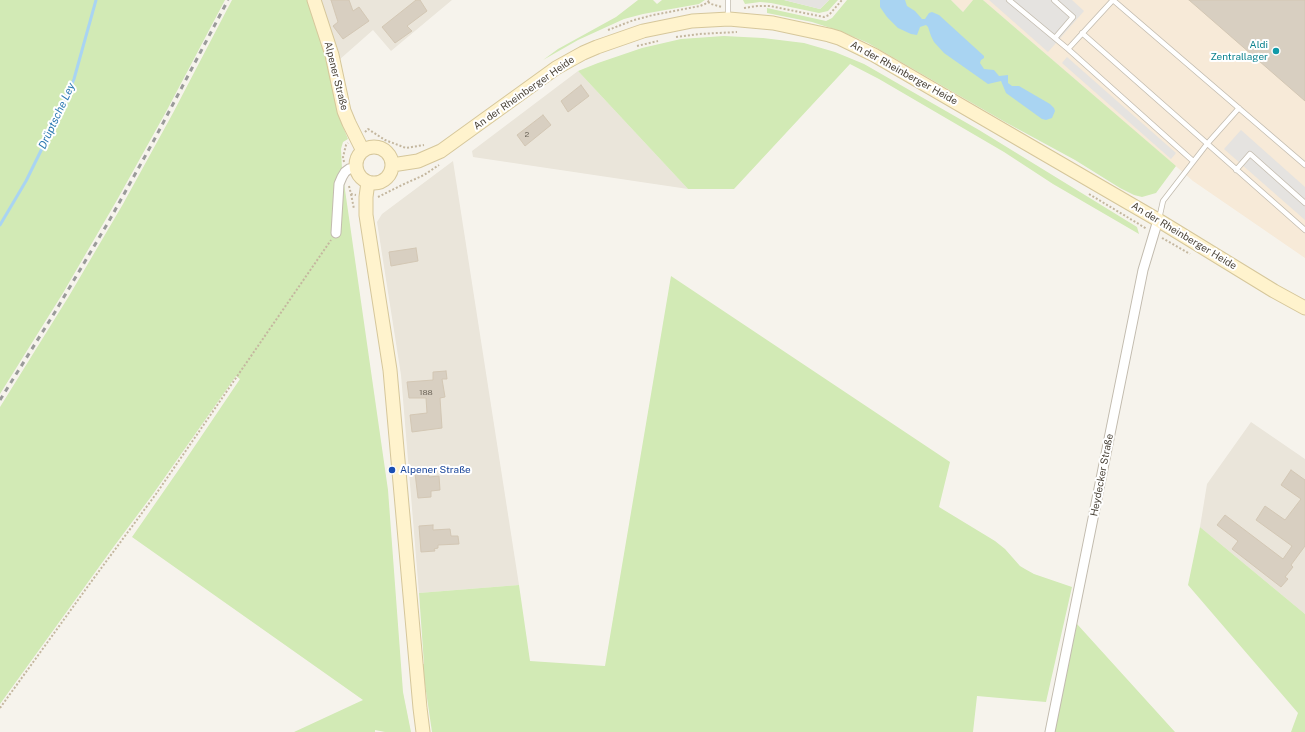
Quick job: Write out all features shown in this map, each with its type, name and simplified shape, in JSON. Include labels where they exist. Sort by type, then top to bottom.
[{"type":"street","name":"Alpener Straße","points":[[314,0],[332,55],[344,111],[363,151]]},
{"type":"street","name":"An der Rheinberger Heide","points":[[392,165],[422,160],[441,151],[551,72],[583,53],[628,36],[659,27],[728,13],[812,30],[839,38],[862,48],[1158,220],[1274,292],[1305,308]]},
{"type":"street","points":[[336,233],[339,184],[351,170],[363,151],[373,147],[384,150],[388,154],[392,165],[389,175],[385,180],[380,182],[368,182],[351,170]]},
{"type":"street","points":[[368,182],[366,215],[390,370],[423,732]]},
{"type":"street","name":"Heydecker Straße","points":[[1050,732],[1143,270],[1158,220]]},
{"type":"lane","points":[[728,0],[728,13]]},
{"type":"lane","points":[[1009,0],[1068,49],[1193,161]]},
{"type":"lane","points":[[1054,0],[1073,17],[1055,38]]},
{"type":"lane","points":[[1068,49],[1113,0],[1305,165]]},
{"type":"lane","points":[[1082,32],[1305,230]]},
{"type":"lane","points":[[1158,220],[1163,201],[1193,161],[1239,108]]},
{"type":"lane","points":[[1236,170],[1250,154],[1305,203]]},
{"type":"path","points":[[708,2],[728,13],[770,6],[824,17],[833,11],[842,0]]},
{"type":"path","points":[[674,37],[739,32]]},
{"type":"path","points":[[631,48],[662,40]]},
{"type":"path","points":[[351,170],[351,194],[366,197],[378,197],[424,175],[444,162]]},
{"type":"path","points":[[1083,191],[1154,234],[1194,256]]},
{"type":"path","points":[[0,708],[90,582],[156,494],[336,233]]},
{"type":"shaded area","points":[[320,0],[452,0],[391,51],[373,30],[339,60]]},
{"type":"shaded area","points":[[784,0],[829,0],[820,9]]},
{"type":"shaded area","points":[[951,0],[973,0],[963,12]]},
{"type":"shaded area","points":[[983,0],[1305,0],[1305,258],[1193,181]]},
{"type":"shaded area","points":[[989,0],[1072,0],[1084,11],[1048,52]]},
{"type":"shaded area","points":[[1067,57],[1176,153],[1171,159],[1062,63]]},
{"type":"shaded area","points":[[578,71],[688,189],[473,157],[472,151]]},
{"type":"shaded area","points":[[1241,130],[1305,187],[1305,220],[1224,149]]},
{"type":"shaded area","points":[[453,161],[519,585],[419,593],[401,375],[377,222],[382,214]]},
{"type":"shaded area","points":[[1251,422],[1305,459],[1305,614],[1200,527],[1207,484]]},
{"type":"green space","points":[[0,0],[225,0],[167,110],[117,200],[63,293],[0,394]]},
{"type":"green space","points":[[232,0],[309,0],[334,82],[344,129],[348,139],[343,142],[341,149],[342,169],[388,490],[403,692],[411,732],[385,732],[375,730],[375,732],[294,732],[363,700],[132,537],[240,379],[236,376],[153,494],[0,704],[0,407],[69,296],[123,204],[173,113]]},
{"type":"green space","points":[[638,0],[653,0],[657,4],[662,0],[705,0],[699,4],[624,19],[578,40],[543,60],[558,49],[616,17]]},
{"type":"green space","points":[[743,0],[784,0],[820,9],[829,0],[838,0],[828,11],[819,13],[771,3],[760,2],[745,4]]},
{"type":"green space","points":[[847,0],[951,0],[963,12],[973,0],[983,0],[1176,166],[1156,193],[1142,197],[1134,195],[868,43],[840,31],[812,22],[767,13],[767,8],[826,21],[832,18]]},
{"type":"green space","points":[[724,36],[763,38],[804,43],[835,52],[864,64],[979,130],[1137,227],[1139,234],[1053,184],[1004,152],[879,79],[850,64],[734,189],[688,189],[578,71],[642,48],[681,39]]},
{"type":"green space","points":[[671,276],[950,462],[939,507],[995,541],[1005,549],[1020,566],[1034,574],[1072,587],[1046,702],[977,696],[973,732],[432,732],[422,664],[424,664],[419,593],[519,585],[530,661],[605,666]]},
{"type":"green space","points":[[1200,527],[1305,614],[1305,732],[1291,732],[1298,713],[1188,585]]},
{"type":"green space","points":[[1077,624],[1175,732],[1053,732]]},
{"type":"water","points":[[880,0],[905,0],[907,6],[915,11],[922,19],[925,19],[929,13],[932,12],[939,15],[984,56],[980,63],[984,69],[994,70],[999,76],[1008,75],[1008,83],[1012,86],[1019,86],[1050,104],[1055,111],[1052,118],[1046,120],[1042,119],[1006,93],[1001,81],[988,84],[944,53],[934,42],[926,25],[920,27],[917,35],[898,28],[880,7]]},
{"type":"building","points":[[331,0],[349,0],[353,11],[359,7],[369,21],[343,39],[333,26],[338,22]]},
{"type":"building","points":[[416,0],[420,0],[427,11],[407,26],[412,31],[395,43],[382,27]]},
{"type":"building","name":"Aldi Zentrallager","points":[[1189,0],[1305,0],[1305,101]]},
{"type":"building","points":[[581,85],[589,96],[568,112],[561,101]]},
{"type":"building","points":[[543,115],[551,125],[525,146],[517,135]]},
{"type":"building","points":[[416,248],[418,261],[391,266],[389,252]]},
{"type":"building","points":[[446,371],[447,379],[442,379],[445,397],[440,398],[442,428],[412,432],[410,415],[427,413],[426,398],[409,398],[407,382],[433,380],[433,372]]},
{"type":"building","points":[[1291,470],[1305,480],[1305,546],[1291,565],[1293,567],[1285,577],[1288,579],[1281,587],[1232,549],[1238,541],[1217,525],[1225,515],[1283,559],[1292,546],[1256,520],[1265,506],[1285,520],[1301,499],[1281,485]]},
{"type":"building","points":[[428,472],[429,477],[439,476],[440,490],[431,491],[431,497],[418,498],[415,473]]},
{"type":"building","points":[[433,525],[433,530],[450,529],[451,536],[458,536],[459,544],[438,545],[438,548],[434,549],[435,551],[421,552],[419,526]]},
{"type":"waterway","name":"Drüptsche Ley","points":[[0,225],[26,181],[60,112],[74,79],[96,0]]},
{"type":"railway","points":[[0,400],[55,312],[109,221],[153,142],[228,0]]},
{"type":"place","name":"Aldi Zentrallager","points":[[1276,51]]},
{"type":"place","name":"Alpener Straße","points":[[392,470]]}]
